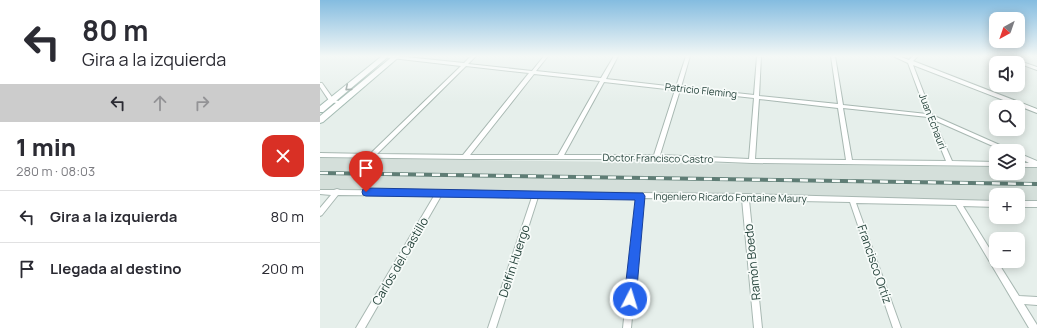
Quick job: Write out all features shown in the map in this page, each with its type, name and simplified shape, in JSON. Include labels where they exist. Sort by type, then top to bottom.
[{"type":"main road","points":[[320,110],[329,98],[365,71]]},
{"type":"main road","points":[[320,120],[379,71]]},
{"type":"street","points":[[371,156],[459,71]]},
{"type":"street","name":"Patricio Fleming","points":[[526,71],[930,116],[993,144]]},
{"type":"street","points":[[560,157],[607,71]]},
{"type":"street","points":[[656,157],[683,71]]},
{"type":"street","points":[[752,161],[758,71]]},
{"type":"street","points":[[835,71],[849,162]]},
{"type":"street","name":"Juan Echauri","points":[[913,71],[950,164]]},
{"type":"street","points":[[934,71],[1037,111]]},
{"type":"street","points":[[465,157],[534,72]]},
{"type":"street","points":[[320,84],[329,98]]},
{"type":"street","points":[[320,97],[329,98],[342,103]]},
{"type":"street","name":"Doctor Francisco Castro","points":[[320,155],[656,157],[752,161],[989,164]]},
{"type":"street","points":[[1025,158],[1037,164]]},
{"type":"street","points":[[1025,165],[1037,164]]},
{"type":"street","points":[[320,213],[337,191]]},
{"type":"street","name":"Ingeniero Ricardo Fontaine Maury","points":[[320,192],[745,197],[989,204]]},
{"type":"street","name":"Carlos del Castillo","points":[[360,328],[439,193]]},
{"type":"street","name":"Delfín Huergo","points":[[492,328],[536,194]]},
{"type":"street","points":[[627,328],[640,196]]},
{"type":"street","name":"Ramón Boedo","points":[[745,197],[758,328]]},
{"type":"street","name":"Francisco Ortíz","points":[[852,200],[897,328]]},
{"type":"street","points":[[958,203],[1034,328]]},
{"type":"street","points":[[1025,204],[1037,204]]},
{"type":"street","points":[[1018,300],[1037,301]]},
{"type":"shaded area","points":[[320,158],[989,167],[989,180],[1025,180],[1025,167],[1037,168],[1037,204],[1025,204],[1025,188],[989,188],[989,204],[320,192]]},
{"type":"railway","points":[[320,173],[1037,184]]},
{"type":"route","points":[[366,192],[640,196],[630,299]]}]
